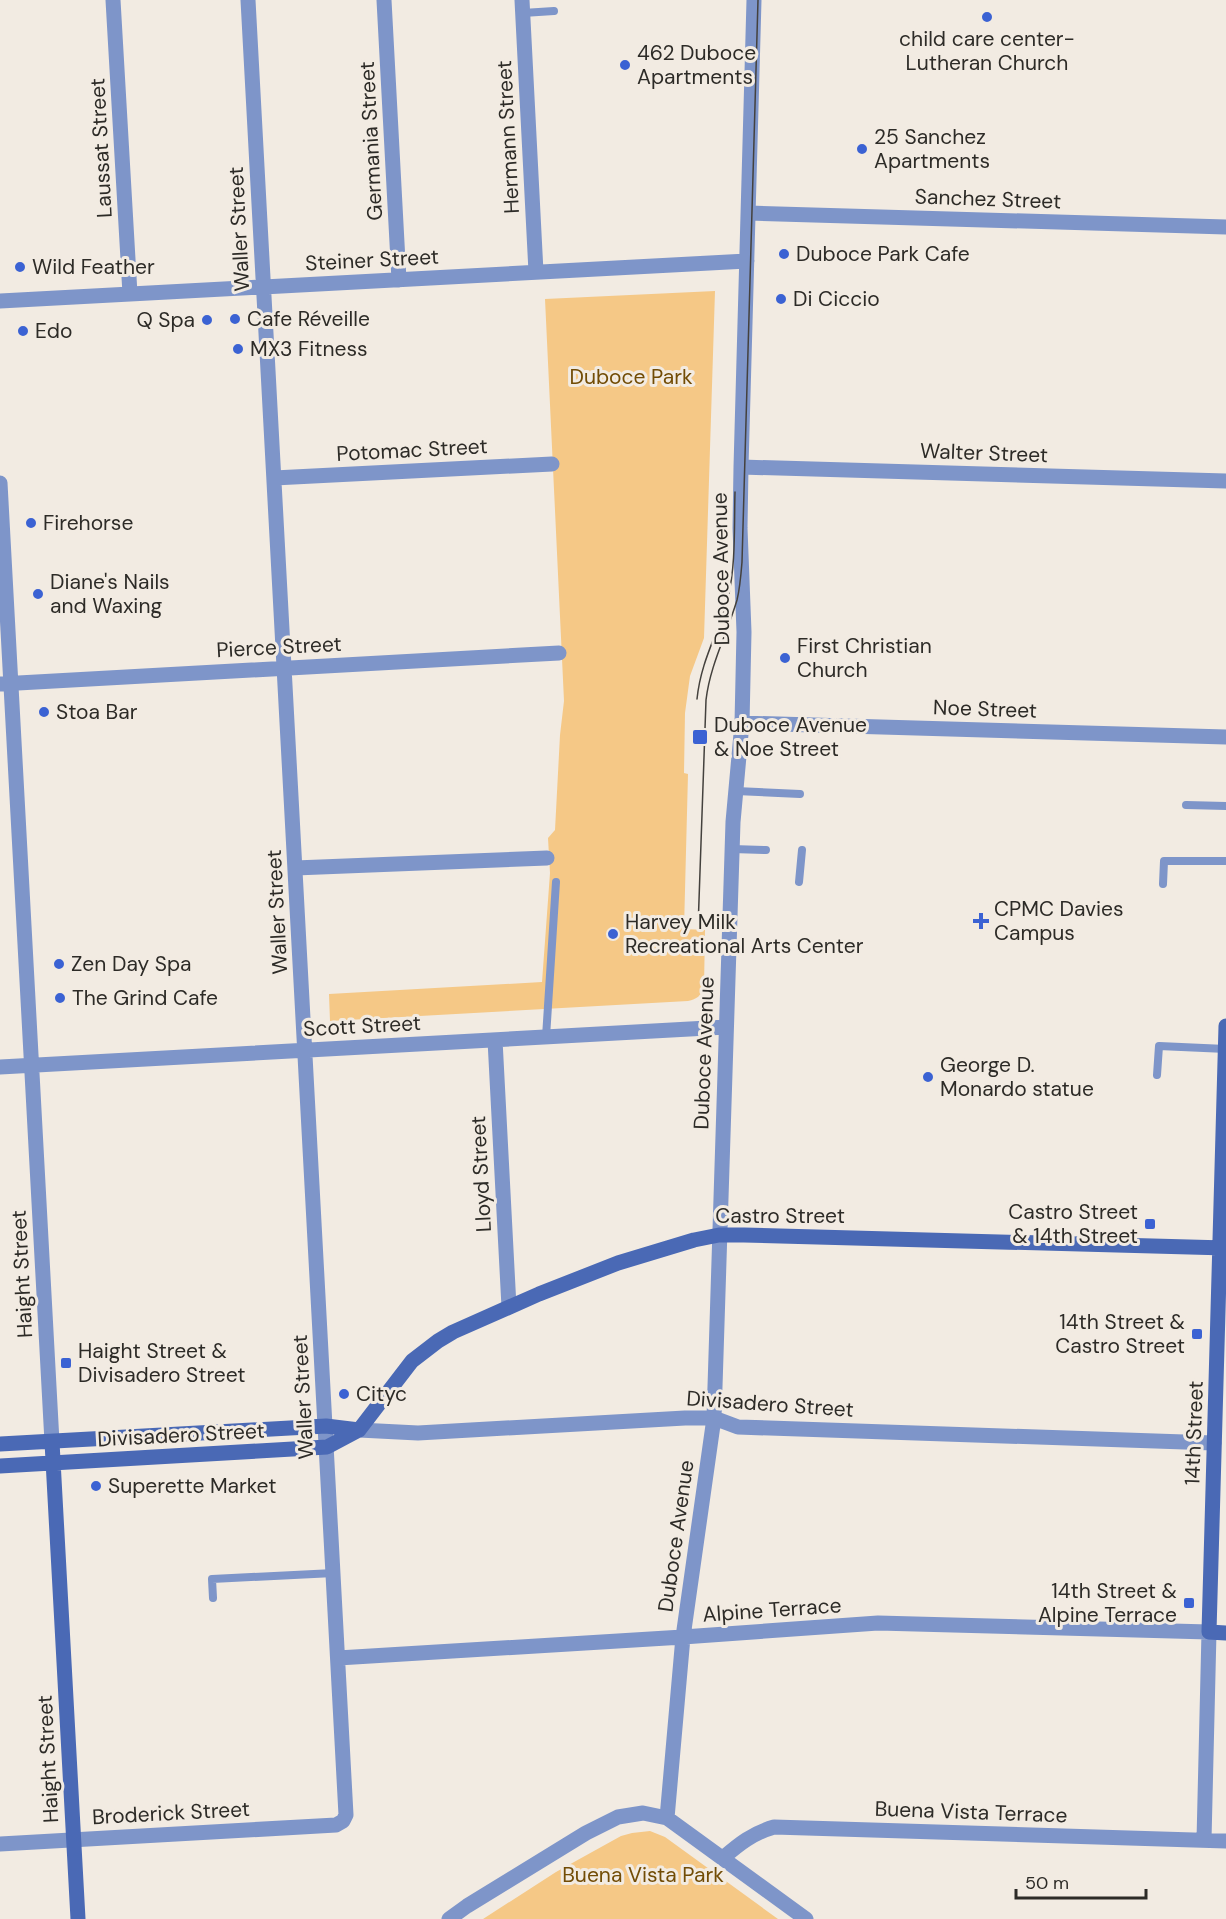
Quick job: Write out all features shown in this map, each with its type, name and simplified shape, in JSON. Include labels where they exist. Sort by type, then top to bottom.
[{"type":"main road","name":"14th Street","points":[[1209,1632],[1214,1443],[1223,1248],[1226,1026]]},
{"type":"main road","name":"Castro Street","points":[[359,1430],[402,1374],[424,1351],[453,1332],[509,1306],[618,1263],[694,1240],[719,1235],[1223,1248]]},
{"type":"main road","name":"Divisadero Street","points":[[0,1444],[326,1426],[359,1430]]},
{"type":"main road","name":"Divisadero Street","points":[[0,1466],[327,1447],[359,1430]]},
{"type":"main road","name":"Haight Street","points":[[52,1442],[78,1919]]},
{"type":"main road","points":[[1209,1632],[1226,1633]]},
{"type":"street","name":"Laussat Street","points":[[113,0],[130,294]]},
{"type":"street","name":"Waller Street","points":[[248,0],[339,1658],[346,1802],[346,1815],[343,1821]]},
{"type":"street","name":"Germania Street","points":[[384,0],[399,280]]},
{"type":"street","name":"Duboce Avenue","points":[[667,1818],[683,1637],[714,1418],[732,849],[742,723],[744,632],[740,528],[741,467],[754,0]]},
{"type":"street","name":"Hermann Street","points":[[522,7],[536,272]]},
{"type":"street","name":"Sanchez Street","points":[[749,213],[1226,227]]},
{"type":"street","name":"Steiner Street","points":[[0,301],[747,261]]},
{"type":"street","name":"Potomac Street","points":[[274,478],[552,464]]},
{"type":"street","name":"Walter Street","points":[[741,467],[1226,481]]},
{"type":"street","name":"Haight Street","points":[[0,483],[6,684],[32,1065],[52,1442]]},
{"type":"street","name":"Pierce Street","points":[[6,684],[559,653]]},
{"type":"street","name":"Noe Street","points":[[742,723],[1226,737]]},
{"type":"street","points":[[295,868],[547,858]]},
{"type":"street","name":"Scott Street","points":[[0,1067],[726,1027]]},
{"type":"street","name":"Lloyd Street","points":[[495,1040],[509,1306]]},
{"type":"street","name":"Divisadero Street","points":[[359,1430],[418,1433],[714,1418],[738,1427],[1214,1443]]},
{"type":"street","name":"Alpine Terrace","points":[[339,1658],[892,1623],[1209,1632]]},
{"type":"street","name":"14th Street","points":[[1204,1840],[1209,1632]]},
{"type":"street","points":[[449,1919],[586,1833],[618,1817],[643,1813],[667,1818],[806,1919]]},
{"type":"street","name":"Broderick Street","points":[[0,1844],[336,1825],[343,1821]]},
{"type":"street","name":"Buena Vista Terrace","points":[[723,1858],[742,1841],[774,1827],[1226,1841]]},
{"type":"lane","points":[[522,7],[554,11]]},
{"type":"lane","points":[[736,791],[800,794]]},
{"type":"lane","points":[[1186,804],[1226,806]]},
{"type":"lane","points":[[732,849],[766,850]]},
{"type":"lane","points":[[799,882],[802,850]]},
{"type":"lane","points":[[1163,884],[1164,861],[1226,861]]},
{"type":"lane","points":[[546,1037],[556,882]]},
{"type":"lane","points":[[1157,1076],[1159,1046],[1226,1049]]},
{"type":"lane","points":[[213,1598],[212,1579],[334,1573]]},
{"type":"green space","name":"Duboce Park","points":[[715,291],[704,638],[690,676],[685,713],[684,773],[688,774],[684,929],[705,930],[702,993],[688,1001],[330,1021],[329,994],[542,982],[550,873],[548,838],[555,830],[564,701],[545,299]]},
{"type":"green space","name":"Buena Vista Park","points":[[650,1831],[665,1837],[778,1919],[483,1919],[556,1872],[621,1836]]},
{"type":"tram line","points":[[698,929],[706,700],[715,662],[737,600],[742,562],[758,0]]},
{"type":"tram line","points":[[697,699],[702,672],[731,585],[735,492]]},
{"type":"place","name":"child care center- Lutheran Church","points":[[987,17]]},
{"type":"place","name":"462 Duboce Apartments","points":[[625,65]]},
{"type":"place","name":"25 Sanchez Apartments","points":[[862,149]]},
{"type":"place","name":"Duboce Park Cafe","points":[[784,254]]},
{"type":"place","name":"Wild Feather","points":[[20,267]]},
{"type":"place","name":"Di Ciccio","points":[[781,299]]},
{"type":"place","name":"Cafe Réveille","points":[[235,319]]},
{"type":"place","name":"Q Spa","points":[[207,320]]},
{"type":"place","name":"Edo","points":[[23,331]]},
{"type":"place","name":"MX3 Fitness","points":[[238,349]]},
{"type":"place","name":"Firehorse","points":[[31,523]]},
{"type":"place","name":"Diane's Nails and Waxing","points":[[38,594]]},
{"type":"place","name":"First Christian Church","points":[[785,658]]},
{"type":"place","name":"Stoa Bar","points":[[44,712]]},
{"type":"place","name":"Duboce Avenue & Noe Street","points":[[700,737]]},
{"type":"place","name":"CPMC Davies Campus","points":[[981,921]]},
{"type":"place","name":"Harvey Milk Recreational Arts Center","points":[[613,934]]},
{"type":"place","name":"Zen Day Spa","points":[[59,964]]},
{"type":"place","name":"The Grind Cafe","points":[[60,998]]},
{"type":"place","name":"George D. Monardo statue","points":[[928,1077]]},
{"type":"place","name":"Castro Street & 14th Street","points":[[1150,1224]]},
{"type":"place","name":"14th Street & Castro Street","points":[[1197,1334]]},
{"type":"place","name":"Haight Street & Divisadero Street","points":[[66,1363]]},
{"type":"place","name":"Cityc","points":[[344,1394]]},
{"type":"place","name":"Superette Market","points":[[96,1486]]},
{"type":"place","name":"14th Street & Alpine Terrace","points":[[1189,1603]]}]
